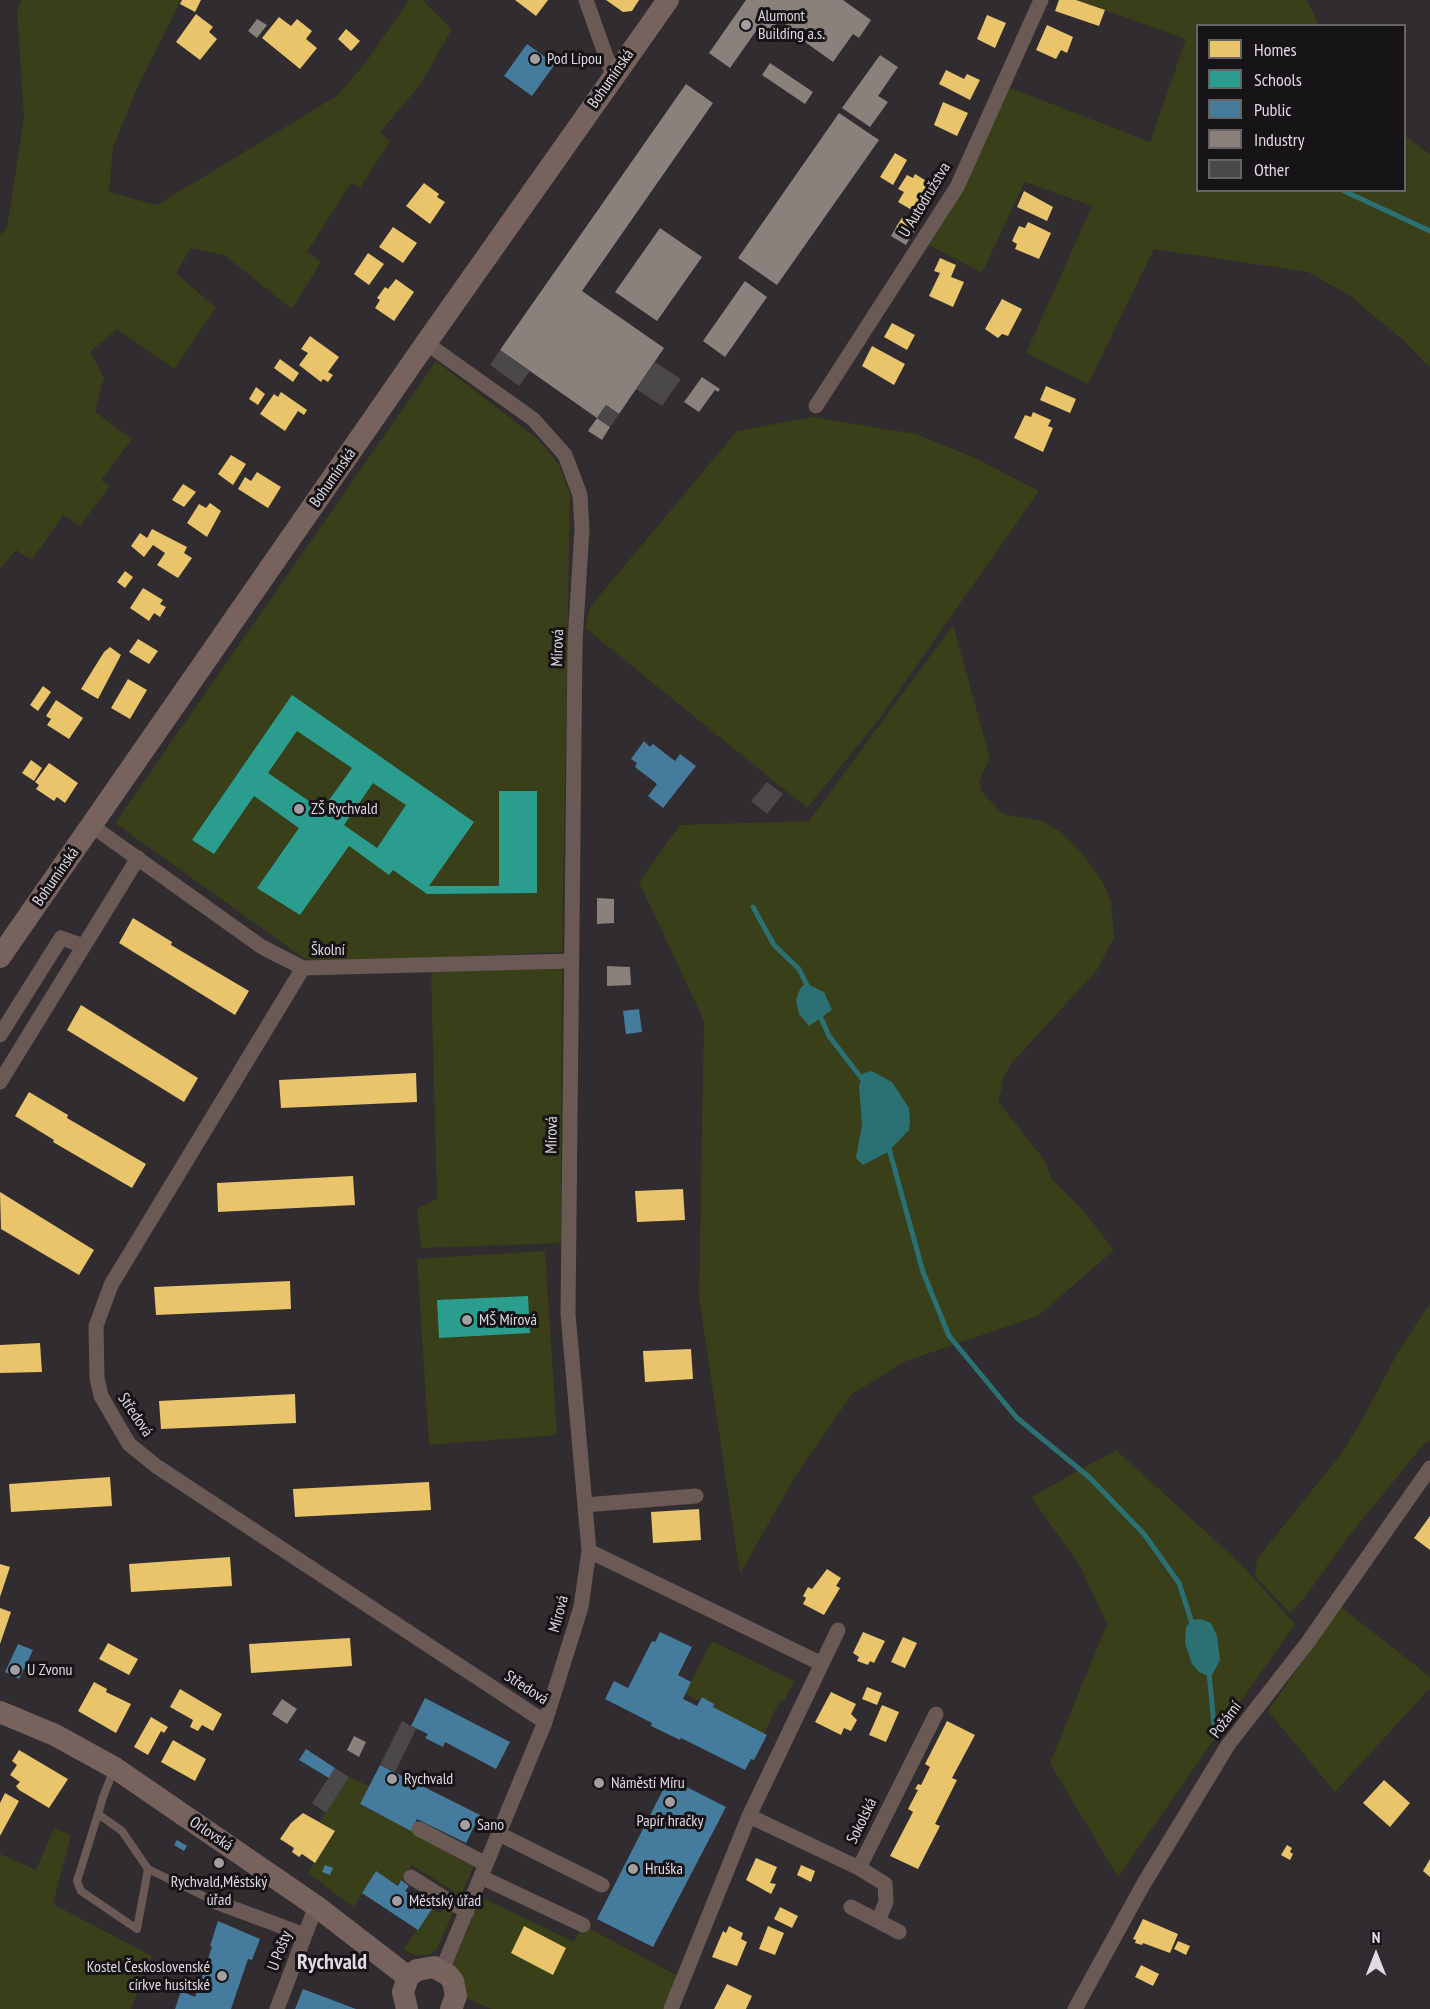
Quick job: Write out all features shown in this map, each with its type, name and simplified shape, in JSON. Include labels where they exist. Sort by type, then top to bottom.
[{"type":"main road","name":"Bohumínská","points":[[0,957],[426,343],[668,0]]},
{"type":"main road","name":"Orlovská","points":[[0,1712],[55,1736],[114,1768],[316,1906],[408,1977]]},
{"type":"main road","points":[[407,2009],[403,1992],[408,1977],[425,1968],[442,1970],[453,1981],[456,2007]]},
{"type":"street","points":[[586,0],[614,76]]},
{"type":"street","name":"U Autodružstva","points":[[816,406],[957,187],[1041,0]]},
{"type":"street","name":"Mírová","points":[[426,343],[533,419],[565,455],[580,495],[582,529],[575,642],[568,1314],[589,1551],[581,1607],[545,1722],[442,1970]]},
{"type":"street","name":"Školní","points":[[92,826],[262,947],[303,968],[571,961]]},
{"type":"street","points":[[0,1082],[138,858]]},
{"type":"street","points":[[0,1035],[61,938],[84,946]]},
{"type":"street","name":"Středová","points":[[303,968],[111,1285],[96,1326],[97,1378],[101,1396],[129,1444],[156,1466],[545,1722]]},
{"type":"street","name":"Požární","points":[[1075,2009],[1143,1885],[1228,1745],[1308,1642],[1430,1468]]},
{"type":"street","points":[[585,1505],[696,1496]]},
{"type":"street","points":[[589,1551],[820,1663]]},
{"type":"street","points":[[670,2009],[749,1816],[820,1663],[838,1630]]},
{"type":"street","name":"Sokolská","points":[[749,1816],[859,1868],[936,1714]]},
{"type":"street","points":[[419,1829],[484,1870],[583,1925]]},
{"type":"street","points":[[499,1834],[602,1885]]},
{"type":"street","points":[[859,1868],[885,1884],[886,1902],[878,1921]]},
{"type":"street","points":[[411,1877],[466,1912]]},
{"type":"street","points":[[216,1902],[305,1935]]},
{"type":"street","name":"U Pošty","points":[[277,2009],[316,1906]]},
{"type":"street","points":[[851,1907],[899,1932]]},
{"type":"lane","points":[[114,1768],[77,1881],[81,1891],[137,1929],[148,1869]]},
{"type":"lane","points":[[98,1814],[122,1831],[148,1869],[216,1902]]},
{"type":"green space","points":[[21,0],[181,0],[137,88],[113,148],[109,192],[157,205],[338,95],[366,62],[409,0],[422,0],[452,29],[420,85],[380,132],[390,141],[360,188],[351,183],[307,252],[321,262],[292,309],[224,255],[191,248],[176,273],[216,308],[174,369],[117,329],[90,352],[104,377],[95,412],[132,439],[101,480],[110,486],[80,526],[63,515],[32,560],[16,550],[0,569],[0,235],[7,228],[24,117],[17,11]]},
{"type":"green space","points":[[1076,0],[1307,0],[1319,24],[1196,24],[1196,192],[1406,192],[1406,137],[1430,154],[1430,368],[1403,340],[1349,295],[1308,272],[1154,249],[1088,384],[1026,353],[1092,206],[1025,182],[982,273],[925,243],[1008,87],[1150,142],[1186,39]]},
{"type":"green space","points":[[436,361],[539,440],[559,465],[570,494],[562,952],[336,962],[305,959],[115,823]]},
{"type":"green space","points":[[812,417],[916,434],[975,458],[1039,491],[877,722],[807,808],[585,628],[590,607],[737,431]]},
{"type":"green space","points":[[953,625],[990,758],[979,781],[982,792],[1003,814],[1043,821],[1062,833],[1082,853],[1104,884],[1111,902],[1114,937],[1097,970],[1010,1065],[1001,1083],[1003,1085],[998,1101],[1045,1161],[1051,1178],[1083,1210],[1114,1250],[1038,1316],[906,1361],[852,1394],[796,1475],[740,1574],[699,1297],[704,1021],[639,882],[680,825],[809,821]]},
{"type":"green space","points":[[562,967],[561,1243],[421,1248],[417,1209],[437,1198],[431,972]]},
{"type":"green space","points":[[545,1251],[557,1435],[429,1445],[417,1259]]},
{"type":"green space","points":[[1430,1303],[1430,1440],[1423,1445],[1346,1540],[1305,1597],[1290,1613],[1255,1576],[1257,1559],[1338,1458],[1361,1422],[1398,1352]]},
{"type":"green space","points":[[1116,1450],[1241,1564],[1295,1624],[1118,1877],[1050,1763],[1107,1624],[1080,1566],[1031,1497]]},
{"type":"green space","points":[[1341,1607],[1430,1677],[1430,1688],[1335,1792],[1268,1711]]},
{"type":"green space","points":[[712,1641],[794,1681],[785,1699],[779,1702],[764,1734],[713,1707],[714,1704],[702,1697],[699,1701],[685,1693]]},
{"type":"green space","points":[[349,1777],[369,1786],[360,1805],[411,1830],[413,1827],[477,1859],[437,1949],[428,1955],[415,1955],[403,1950],[432,1908],[441,1914],[453,1891],[412,1865],[398,1885],[376,1872],[353,1907],[308,1873],[335,1832],[320,1821]]},
{"type":"green space","points":[[54,1828],[71,1835],[53,1904],[152,1956],[131,2009],[0,2009],[0,1854],[36,1870]]},
{"type":"green space","points":[[481,1897],[574,1942],[583,1925],[678,1976],[663,2009],[492,2009],[466,1998],[452,1966]]},
{"type":"water","points":[[805,983],[824,992],[832,1010],[809,1026],[799,1014],[796,1000]]},
{"type":"water","points":[[872,1071],[892,1082],[909,1108],[910,1122],[909,1130],[888,1152],[863,1165],[856,1158],[862,1125],[859,1087],[863,1073]]},
{"type":"water","points":[[1201,1619],[1211,1623],[1217,1636],[1220,1660],[1211,1677],[1199,1672],[1192,1664],[1185,1643],[1186,1627],[1192,1620]]},
{"type":"building: Homes","points":[[182,0],[201,0],[195,12],[180,4]]},
{"type":"building: Homes","points":[[515,0],[548,0],[536,16]]},
{"type":"building: Homes","points":[[606,0],[639,0],[632,11],[623,12]]},
{"type":"building: Homes","points":[[1059,0],[1076,0],[1105,10],[1099,26],[1055,11]]},
{"type":"building: Homes","points":[[196,14],[213,27],[209,32],[217,39],[200,60],[176,42]]},
{"type":"building: Homes","points":[[987,15],[1006,23],[995,48],[977,39]]},
{"type":"building: Homes","points":[[279,17],[291,26],[297,19],[312,31],[306,39],[317,48],[300,69],[262,38]]},
{"type":"building: Homes","points":[[1047,25],[1073,37],[1067,53],[1061,50],[1056,59],[1036,50]]},
{"type":"building: Homes","points":[[346,29],[360,41],[351,51],[338,39]]},
{"type":"building: Homes","points":[[946,70],[964,79],[967,74],[980,80],[970,100],[939,84]]},
{"type":"building: Homes","points":[[943,102],[968,113],[957,136],[934,125]]},
{"type":"building: Homes","points":[[895,153],[907,160],[893,185],[880,177]]},
{"type":"building: Homes","points":[[915,174],[933,185],[917,213],[898,202],[904,192],[898,189],[907,175],[913,178]]},
{"type":"building: Homes","points":[[424,183],[439,194],[437,197],[445,202],[430,224],[406,206]]},
{"type":"building: Homes","points":[[1024,191],[1053,207],[1047,221],[1017,207]]},
{"type":"building: Homes","points":[[902,218],[917,227],[911,236],[896,227]]},
{"type":"building: Homes","points":[[1028,222],[1051,233],[1039,259],[1015,249],[1017,244],[1012,241],[1019,226],[1025,228]]},
{"type":"building: Homes","points":[[393,227],[417,243],[403,263],[379,247]]},
{"type":"building: Homes","points":[[368,253],[384,264],[369,285],[354,274]]},
{"type":"building: Homes","points":[[940,258],[956,265],[951,277],[964,282],[953,307],[929,296],[940,273],[934,271]]},
{"type":"building: Homes","points":[[396,279],[414,292],[394,321],[375,308],[380,300],[377,298],[385,287],[388,289]]},
{"type":"building: Homes","points":[[1002,299],[1022,309],[1008,336],[1002,334],[998,338],[985,329]]},
{"type":"building: Homes","points":[[892,323],[915,335],[907,350],[884,337]]},
{"type":"building: Homes","points":[[310,336],[339,357],[328,372],[333,375],[328,382],[323,379],[321,382],[299,365],[308,353],[301,349]]},
{"type":"building: Homes","points":[[872,346],[905,364],[894,385],[862,366]]},
{"type":"building: Homes","points":[[280,359],[299,373],[293,382],[274,368]]},
{"type":"building: Homes","points":[[1046,386],[1076,399],[1070,413],[1040,400]]},
{"type":"building: Homes","points":[[256,387],[265,394],[258,405],[249,399]]},
{"type":"building: Homes","points":[[281,392],[307,410],[304,415],[298,411],[285,431],[260,414],[274,394],[278,397]]},
{"type":"building: Homes","points":[[1033,412],[1051,420],[1048,426],[1053,428],[1043,452],[1014,438],[1025,415],[1031,417]]},
{"type":"building: Homes","points":[[231,455],[246,464],[233,485],[218,474]]},
{"type":"building: Homes","points":[[257,472],[281,487],[268,508],[238,489],[245,477],[251,481]]},
{"type":"building: Homes","points":[[183,484],[196,492],[184,507],[172,500]]},
{"type":"building: Homes","points":[[210,503],[221,511],[207,537],[187,523],[199,504],[206,508]]},
{"type":"building: Homes","points":[[152,529],[187,547],[184,553],[192,558],[178,578],[157,565],[165,553],[153,545],[144,557],[131,546],[140,533],[147,538]]},
{"type":"building: Homes","points":[[125,571],[133,577],[125,588],[117,582]]},
{"type":"building: Homes","points":[[143,588],[163,600],[160,604],[166,607],[160,617],[154,613],[149,621],[130,608]]},
{"type":"building: Homes","points":[[138,639],[158,651],[149,664],[129,652]]},
{"type":"building: Homes","points":[[110,647],[121,655],[98,699],[81,689],[104,652]]},
{"type":"building: Homes","points":[[128,679],[147,690],[130,719],[111,708]]},
{"type":"building: Homes","points":[[43,686],[51,692],[38,711],[30,705]]},
{"type":"building: Homes","points":[[56,700],[83,718],[69,739],[47,725],[51,719],[46,716]]},
{"type":"building: Homes","points":[[31,760],[42,768],[34,781],[22,773]]},
{"type":"building: Homes","points":[[49,763],[78,783],[65,803],[57,797],[54,801],[36,789],[39,785],[35,782]]},
{"type":"building: Homes","points":[[133,918],[172,942],[171,945],[249,991],[235,1015],[119,943]]},
{"type":"building: Homes","points":[[81,1005],[198,1078],[184,1102],[67,1030]]},
{"type":"building: Homes","points":[[416,1073],[417,1102],[281,1108],[279,1080]]},
{"type":"building: Homes","points":[[29,1092],[68,1115],[67,1118],[146,1164],[132,1188],[53,1142],[54,1140],[15,1116]]},
{"type":"building: Homes","points":[[353,1176],[355,1205],[218,1212],[217,1183]]},
{"type":"building: Homes","points":[[683,1189],[685,1220],[637,1222],[635,1191]]},
{"type":"building: Homes","points":[[0,1192],[94,1250],[79,1275],[1,1229]]},
{"type":"building: Homes","points":[[290,1281],[291,1309],[156,1315],[154,1287]]},
{"type":"building: Homes","points":[[40,1343],[42,1372],[0,1373],[0,1345]]},
{"type":"building: Homes","points":[[691,1349],[693,1379],[645,1382],[643,1351]]},
{"type":"building: Homes","points":[[295,1394],[296,1423],[161,1429],[159,1401]]},
{"type":"building: Homes","points":[[110,1477],[112,1506],[11,1512],[9,1484]]},
{"type":"building: Homes","points":[[429,1482],[431,1510],[295,1517],[293,1489]]},
{"type":"building: Homes","points":[[699,1509],[701,1540],[653,1543],[651,1512]]},
{"type":"building: Homes","points":[[1430,1516],[1430,1550],[1414,1538]]},
{"type":"building: Homes","points":[[230,1557],[232,1586],[131,1592],[129,1564]]},
{"type":"building: Homes","points":[[0,1564],[10,1567],[0,1597]]},
{"type":"building: Homes","points":[[827,1569],[841,1578],[836,1586],[840,1588],[824,1615],[803,1604],[806,1598],[803,1596],[808,1587],[812,1589]]},
{"type":"building: Homes","points":[[0,1608],[11,1612],[0,1644]]},
{"type":"building: Homes","points":[[863,1632],[885,1641],[874,1663],[870,1661],[868,1665],[857,1661],[859,1657],[853,1653]]},
{"type":"building: Homes","points":[[903,1637],[917,1643],[905,1668],[891,1662]]},
{"type":"building: Homes","points":[[350,1638],[352,1666],[251,1673],[249,1644]]},
{"type":"building: Homes","points":[[108,1643],[138,1659],[129,1675],[99,1659]]},
{"type":"building: Homes","points":[[94,1682],[107,1689],[106,1692],[131,1704],[116,1733],[78,1711]]},
{"type":"building: Homes","points":[[867,1687],[882,1693],[877,1705],[862,1699]]},
{"type":"building: Homes","points":[[180,1689],[222,1714],[213,1731],[202,1725],[198,1731],[190,1727],[193,1720],[170,1707]]},
{"type":"building: Homes","points":[[831,1692],[856,1704],[851,1714],[857,1720],[851,1731],[844,1728],[841,1735],[815,1722]]},
{"type":"building: Homes","points":[[882,1705],[899,1712],[886,1742],[869,1735]]},
{"type":"building: Homes","points":[[151,1717],[168,1727],[164,1733],[161,1731],[148,1755],[134,1747]]},
{"type":"building: Homes","points":[[947,1721],[975,1735],[952,1778],[957,1780],[935,1824],[940,1826],[918,1869],[890,1856],[913,1812],[908,1809],[918,1790],[915,1789],[918,1784],[921,1785],[930,1767],[925,1764]]},
{"type":"building: Homes","points":[[173,1740],[206,1759],[195,1781],[161,1762]]},
{"type":"building: Homes","points":[[19,1750],[68,1779],[49,1808],[19,1790],[16,1786],[20,1782],[10,1775],[17,1765],[12,1761]]},
{"type":"building: Homes","points":[[1384,1780],[1410,1803],[1390,1827],[1363,1803]]},
{"type":"building: Homes","points":[[5,1793],[19,1801],[0,1836],[0,1803]]},
{"type":"building: Homes","points":[[303,1813],[335,1831],[315,1863],[302,1854],[299,1857],[292,1852],[294,1848],[280,1839],[291,1823]]},
{"type":"building: Homes","points":[[1287,1845],[1292,1848],[1290,1852],[1293,1854],[1290,1860],[1281,1855]]},
{"type":"building: Homes","points":[[756,1858],[777,1867],[770,1883],[776,1884],[771,1894],[746,1880]]},
{"type":"building: Homes","points":[[1430,1859],[1430,1877],[1423,1871]]},
{"type":"building: Homes","points":[[801,1865],[815,1871],[811,1882],[797,1875]]},
{"type":"building: Homes","points":[[780,1907],[798,1916],[792,1928],[774,1919]]},
{"type":"building: Homes","points":[[1143,1919],[1178,1934],[1170,1953],[1143,1943],[1142,1945],[1135,1943],[1136,1940],[1133,1939]]},
{"type":"building: Homes","points":[[524,1926],[566,1948],[553,1975],[511,1953]]},
{"type":"building: Homes","points":[[729,1926],[743,1933],[741,1939],[747,1942],[737,1966],[712,1957],[723,1931],[726,1933]]},
{"type":"building: Homes","points":[[768,1926],[784,1933],[775,1955],[759,1949]]},
{"type":"building: Homes","points":[[1178,1941],[1190,1946],[1186,1955],[1174,1949]]},
{"type":"building: Homes","points":[[1141,1965],[1159,1974],[1153,1986],[1135,1977]]},
{"type":"building: Homes","points":[[727,1984],[752,1996],[746,2009],[714,2009]]},
{"type":"building: Schools","points":[[292,695],[474,822],[429,886],[499,886],[499,791],[537,791],[537,893],[427,894],[393,870],[389,875],[349,846],[300,915],[257,888],[299,828],[254,796],[214,854],[192,840]],"holes":[[[297,731],[352,768],[322,810],[268,773]],[[373,783],[406,805],[377,848],[344,825]]]},
{"type":"building: Schools","points":[[528,1296],[530,1333],[439,1338],[437,1300]]},
{"type":"building: Public","points":[[527,44],[555,64],[532,96],[504,76]]},
{"type":"building: Public","points":[[644,741],[650,747],[653,744],[675,761],[680,754],[696,766],[663,808],[648,796],[657,784],[635,767],[637,763],[631,759]]},
{"type":"building: Public","points":[[639,1009],[642,1032],[626,1034],[623,1011]]},
{"type":"building: Public","points":[[660,1632],[692,1647],[678,1675],[691,1682],[683,1699],[697,1706],[702,1697],[714,1704],[713,1707],[767,1735],[754,1760],[751,1759],[745,1770],[681,1738],[680,1740],[651,1726],[652,1723],[605,1699],[614,1681],[628,1688],[652,1641],[655,1642]]},
{"type":"building: Public","points":[[18,1644],[33,1650],[19,1679],[5,1672]]},
{"type":"building: Public","points":[[425,1698],[510,1742],[496,1769],[445,1742],[443,1747],[425,1738],[428,1734],[411,1726]]},
{"type":"building: Public","points":[[306,1749],[335,1768],[329,1778],[299,1760]]},
{"type":"building: Public","points":[[380,1765],[480,1815],[466,1843],[417,1819],[411,1831],[360,1804]]},
{"type":"building: Public","points":[[669,1778],[726,1807],[653,1947],[597,1919]]},
{"type":"building: Public","points":[[177,1840],[187,1846],[184,1851],[174,1845]]},
{"type":"building: Public","points":[[325,1865],[333,1868],[330,1875],[322,1872]]},
{"type":"building: Public","name":"Městský úřad","points":[[376,1871],[398,1886],[401,1880],[409,1886],[405,1891],[432,1909],[418,1930],[362,1893]]},
{"type":"building: Public","name":"Kostel Československé církve husitské","points":[[218,1921],[260,1939],[252,1960],[248,1959],[231,2009],[175,2009],[181,1991],[195,1997]]},
{"type":"building: Public","points":[[303,1989],[356,2009],[295,2009]]},
{"type":"building: Industry","points":[[746,0],[843,0],[871,20],[859,38],[853,34],[833,62],[784,27],[789,20],[782,15],[771,31],[761,24],[730,68],[709,53]]},
{"type":"building: Industry","points":[[257,19],[267,25],[257,38],[248,31]]},
{"type":"building: Industry","points":[[880,55],[898,67],[878,96],[888,102],[870,127],[842,108]]},
{"type":"building: Industry","points":[[770,63],[813,92],[805,104],[762,75]]},
{"type":"building: Industry","points":[[686,84],[713,103],[582,291],[664,348],[619,414],[606,405],[597,418],[500,350]]},
{"type":"building: Industry","points":[[839,113],[879,140],[777,285],[738,258]]},
{"type":"building: Industry","points":[[896,227],[911,236],[906,245],[891,236]]},
{"type":"building: Industry","points":[[660,228],[702,257],[657,321],[615,292]]},
{"type":"building: Industry","points":[[745,281],[767,297],[725,357],[703,341]]},
{"type":"building: Industry","points":[[702,377],[720,389],[718,392],[715,390],[699,412],[684,402]]},
{"type":"building: Industry","points":[[597,418],[610,427],[602,440],[588,431]]},
{"type":"building: Industry","points":[[597,898],[614,899],[614,923],[597,924]]},
{"type":"building: Industry","points":[[607,966],[630,967],[631,985],[607,986]]},
{"type":"building: Industry","points":[[282,1699],[297,1709],[287,1724],[272,1714]]},
{"type":"building: Industry","points":[[354,1736],[366,1742],[359,1757],[347,1750]]},
{"type":"building: Other","points":[[500,350],[530,371],[519,386],[490,365]]},
{"type":"building: Other","points":[[655,362],[681,379],[662,406],[636,389]]},
{"type":"building: Other","points":[[606,405],[619,414],[610,427],[597,418]]},
{"type":"building: Other","points":[[767,782],[783,794],[767,814],[751,801]]},
{"type":"building: Other","points":[[402,1721],[416,1729],[395,1772],[380,1765]]},
{"type":"building: Other","points":[[335,1768],[349,1777],[326,1813],[312,1803]]},
{"type":"waterway","points":[[1346,192],[1430,231]]},
{"type":"waterway","points":[[753,907],[774,945],[799,969],[809,989]]},
{"type":"waterway","points":[[818,1011],[829,1036],[866,1084]]},
{"type":"waterway","points":[[888,1145],[923,1272],[949,1336],[1017,1418],[1089,1477],[1144,1534],[1179,1583],[1193,1626]]},
{"type":"waterway","points":[[1209,1672],[1215,1737]]},
{"type":"place","name":"Alumont Building a.s.","points":[[746,25]]},
{"type":"place","name":"Pod Lípou","points":[[535,59]]},
{"type":"place","name":"ZŠ Rychvald","points":[[299,809]]},
{"type":"place","name":"MŠ Mírová","points":[[467,1320]]},
{"type":"place","name":"U Zvonu","points":[[15,1670]]},
{"type":"place","name":"Rychvald","points":[[392,1779]]},
{"type":"place","name":"Náměstí Míru","points":[[599,1783]]},
{"type":"place","name":"Papír hračky","points":[[670,1802]]},
{"type":"place","name":"Sano","points":[[465,1825]]},
{"type":"place","name":"Rychvald,Městský úřad","points":[[219,1863]]},
{"type":"place","name":"Hruška","points":[[633,1869]]},
{"type":"place","name":"Městský úřad","points":[[397,1901]]},
{"type":"place","name":"Kostel Československé církve husitské","points":[[222,1976]]},
{"type":"district","name":"Rychvald","points":[[332,1963]]}]
